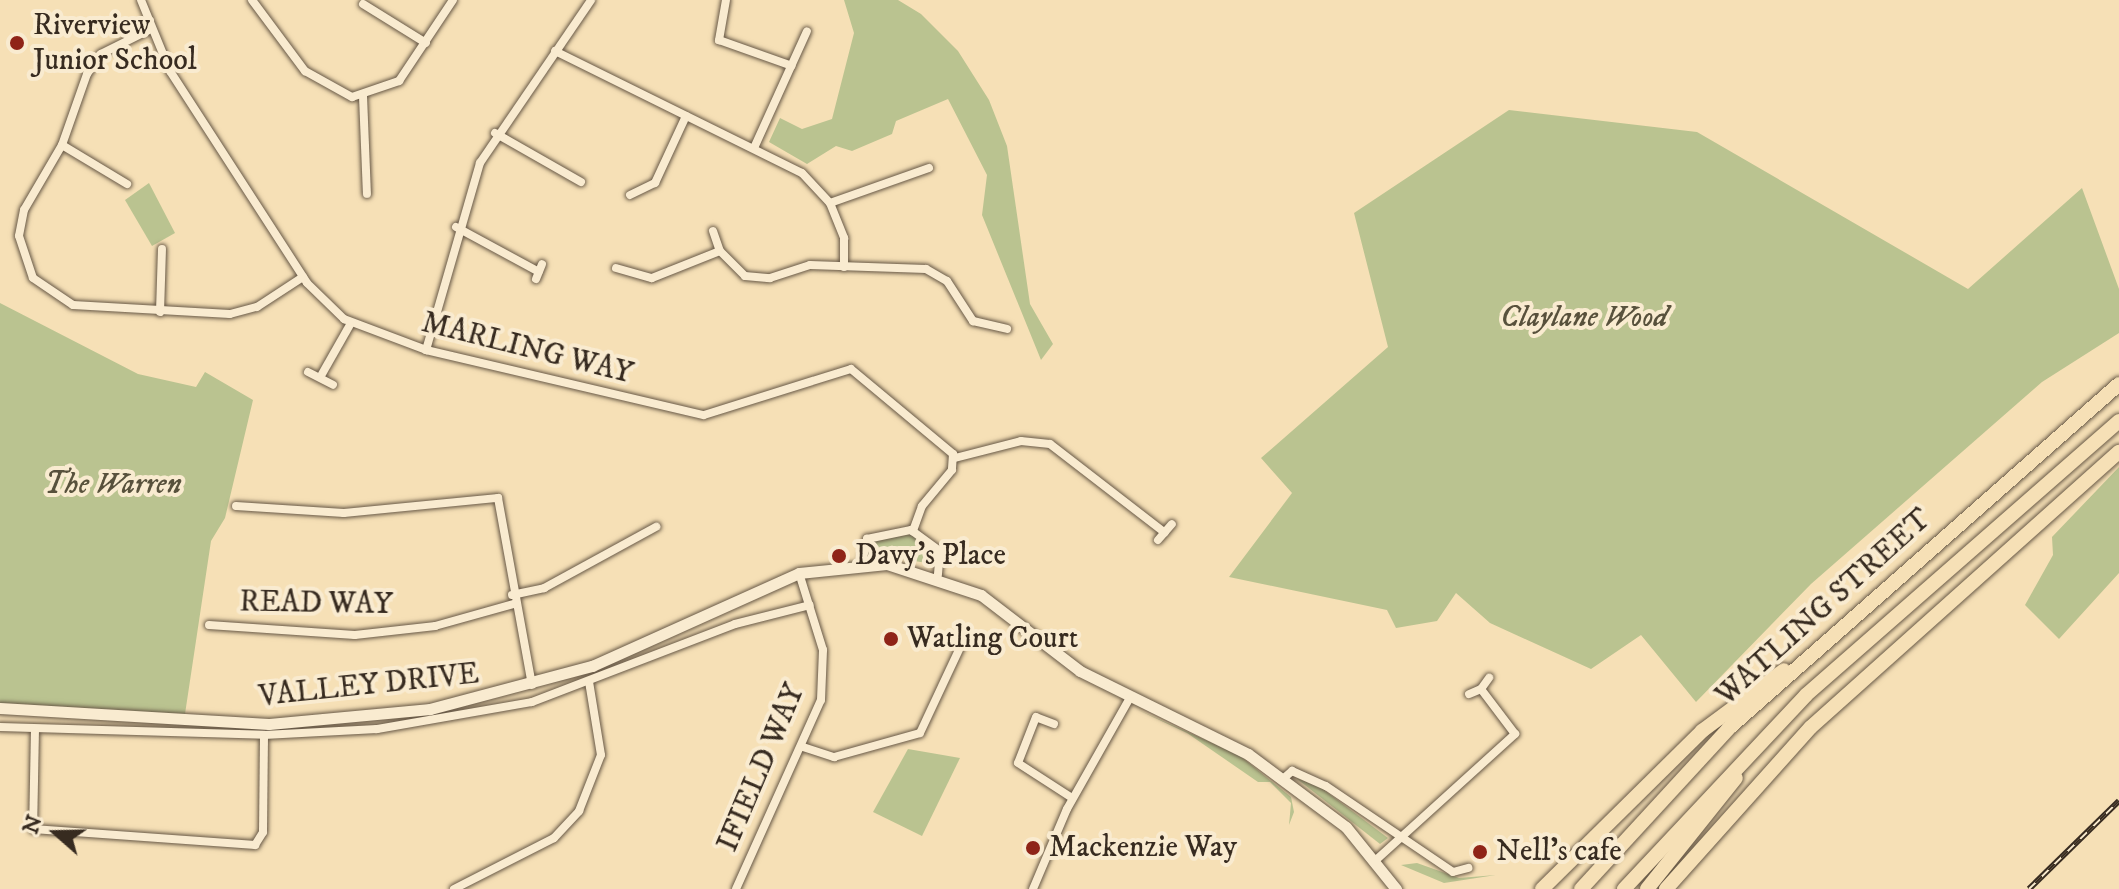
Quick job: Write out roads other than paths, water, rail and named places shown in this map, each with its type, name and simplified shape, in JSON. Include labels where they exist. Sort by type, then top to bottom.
[{"type":"highway","name":"WATLING STREET","points":[[1581,889],[1708,748],[1810,654],[2119,384]]},
{"type":"highway","name":"WATLING STREET","points":[[1624,889],[1806,695],[2119,421]]},
{"type":"highway","points":[[1666,889],[1811,727],[2119,452]]},
{"type":"highway","points":[[1542,889],[1732,705],[1810,654]]},
{"type":"highway","points":[[1647,889],[1806,695]]},
{"type":"street","name":"MARLING WAY","points":[[141,0],[149,30],[303,277],[351,323],[426,350],[704,415],[847,367],[955,458]]},
{"type":"street","points":[[252,0],[320,85],[363,96],[399,81],[453,0]]},
{"type":"street","points":[[426,350],[456,227],[495,133],[591,0]]},
{"type":"street","points":[[726,0],[719,40],[792,66]]},
{"type":"street","points":[[363,4],[426,43]]},
{"type":"street","points":[[149,30],[101,54],[62,145],[24,210],[19,236],[33,278],[73,305],[230,314],[257,307],[303,277]]},
{"type":"street","points":[[754,148],[807,31]]},
{"type":"street","points":[[555,51],[802,173],[830,203],[844,238],[844,267]]},
{"type":"street","points":[[363,96],[367,194]]},
{"type":"street","points":[[630,195],[655,183],[686,116]]},
{"type":"street","points":[[495,133],[581,182]]},
{"type":"street","points":[[62,145],[127,184]]},
{"type":"street","points":[[830,203],[929,168]]},
{"type":"street","points":[[456,227],[539,272]]},
{"type":"street","points":[[713,231],[720,251],[735,270],[757,277],[810,265],[930,270],[947,281],[973,321],[1007,329]]},
{"type":"street","points":[[160,312],[162,249]]},
{"type":"street","points":[[616,268],[652,278],[720,251]]},
{"type":"street","points":[[322,374],[351,323]]},
{"type":"street","points":[[308,372],[322,374],[333,385]]},
{"type":"street","points":[[913,531],[955,458],[1021,441],[1055,445],[1165,533]]},
{"type":"street","points":[[236,506],[355,513],[493,496],[505,512],[513,600],[533,687]]},
{"type":"street","points":[[1158,540],[1172,524]]},
{"type":"street","name":"READ WAY","points":[[209,625],[355,635],[435,626],[544,588],[656,527]]},
{"type":"street","points":[[862,563],[867,539],[913,531],[940,551],[938,575]]},
{"type":"street","name":"VALLEY DRIVE","points":[[0,708],[269,724],[430,709],[533,687],[650,643],[799,573],[862,563],[938,575],[990,601],[1069,664],[1222,739],[1284,778],[1376,860],[1395,889]]},
{"type":"street","name":"IFIELD WAY","points":[[736,889],[803,747],[824,679],[810,605],[799,573]]},
{"type":"street","points":[[0,727],[264,735],[377,729],[532,702],[735,624],[810,605]]},
{"type":"street","points":[[803,747],[834,757],[920,733],[963,641]]},
{"type":"street","points":[[1469,694],[1481,689],[1489,678]]},
{"type":"street","points":[[454,889],[554,838],[579,811],[601,755],[589,682]]},
{"type":"street","points":[[1376,860],[1399,835],[1515,734],[1481,689]]},
{"type":"street","points":[[1033,889],[1072,798],[1131,696]]},
{"type":"street","points":[[1054,724],[1034,719],[1018,766],[1072,798]]},
{"type":"street","points":[[35,729],[33,829],[255,845],[263,832],[264,735]]},
{"type":"street","points":[[1284,778],[1292,771],[1326,786],[1453,872],[1468,868]]},
{"type":"street","points":[[1422,865],[1429,856]]},
{"type":"railway","points":[[2029,889],[2119,801]]},
{"type":"place","name":"Riverview Junior School","points":[[17,43]]},
{"type":"place","name":"Davy's Place","points":[[839,556]]},
{"type":"place","name":"Watling Court","points":[[891,639]]},
{"type":"place","name":"Mackenzie Way","points":[[1033,848]]},
{"type":"place","name":"Nell's cafe","points":[[1480,852]]},
{"type":"park label","name":"Claylane Wood","points":[[1584,318]]},
{"type":"park label","name":"The Warren","points":[[113,485]]}]
